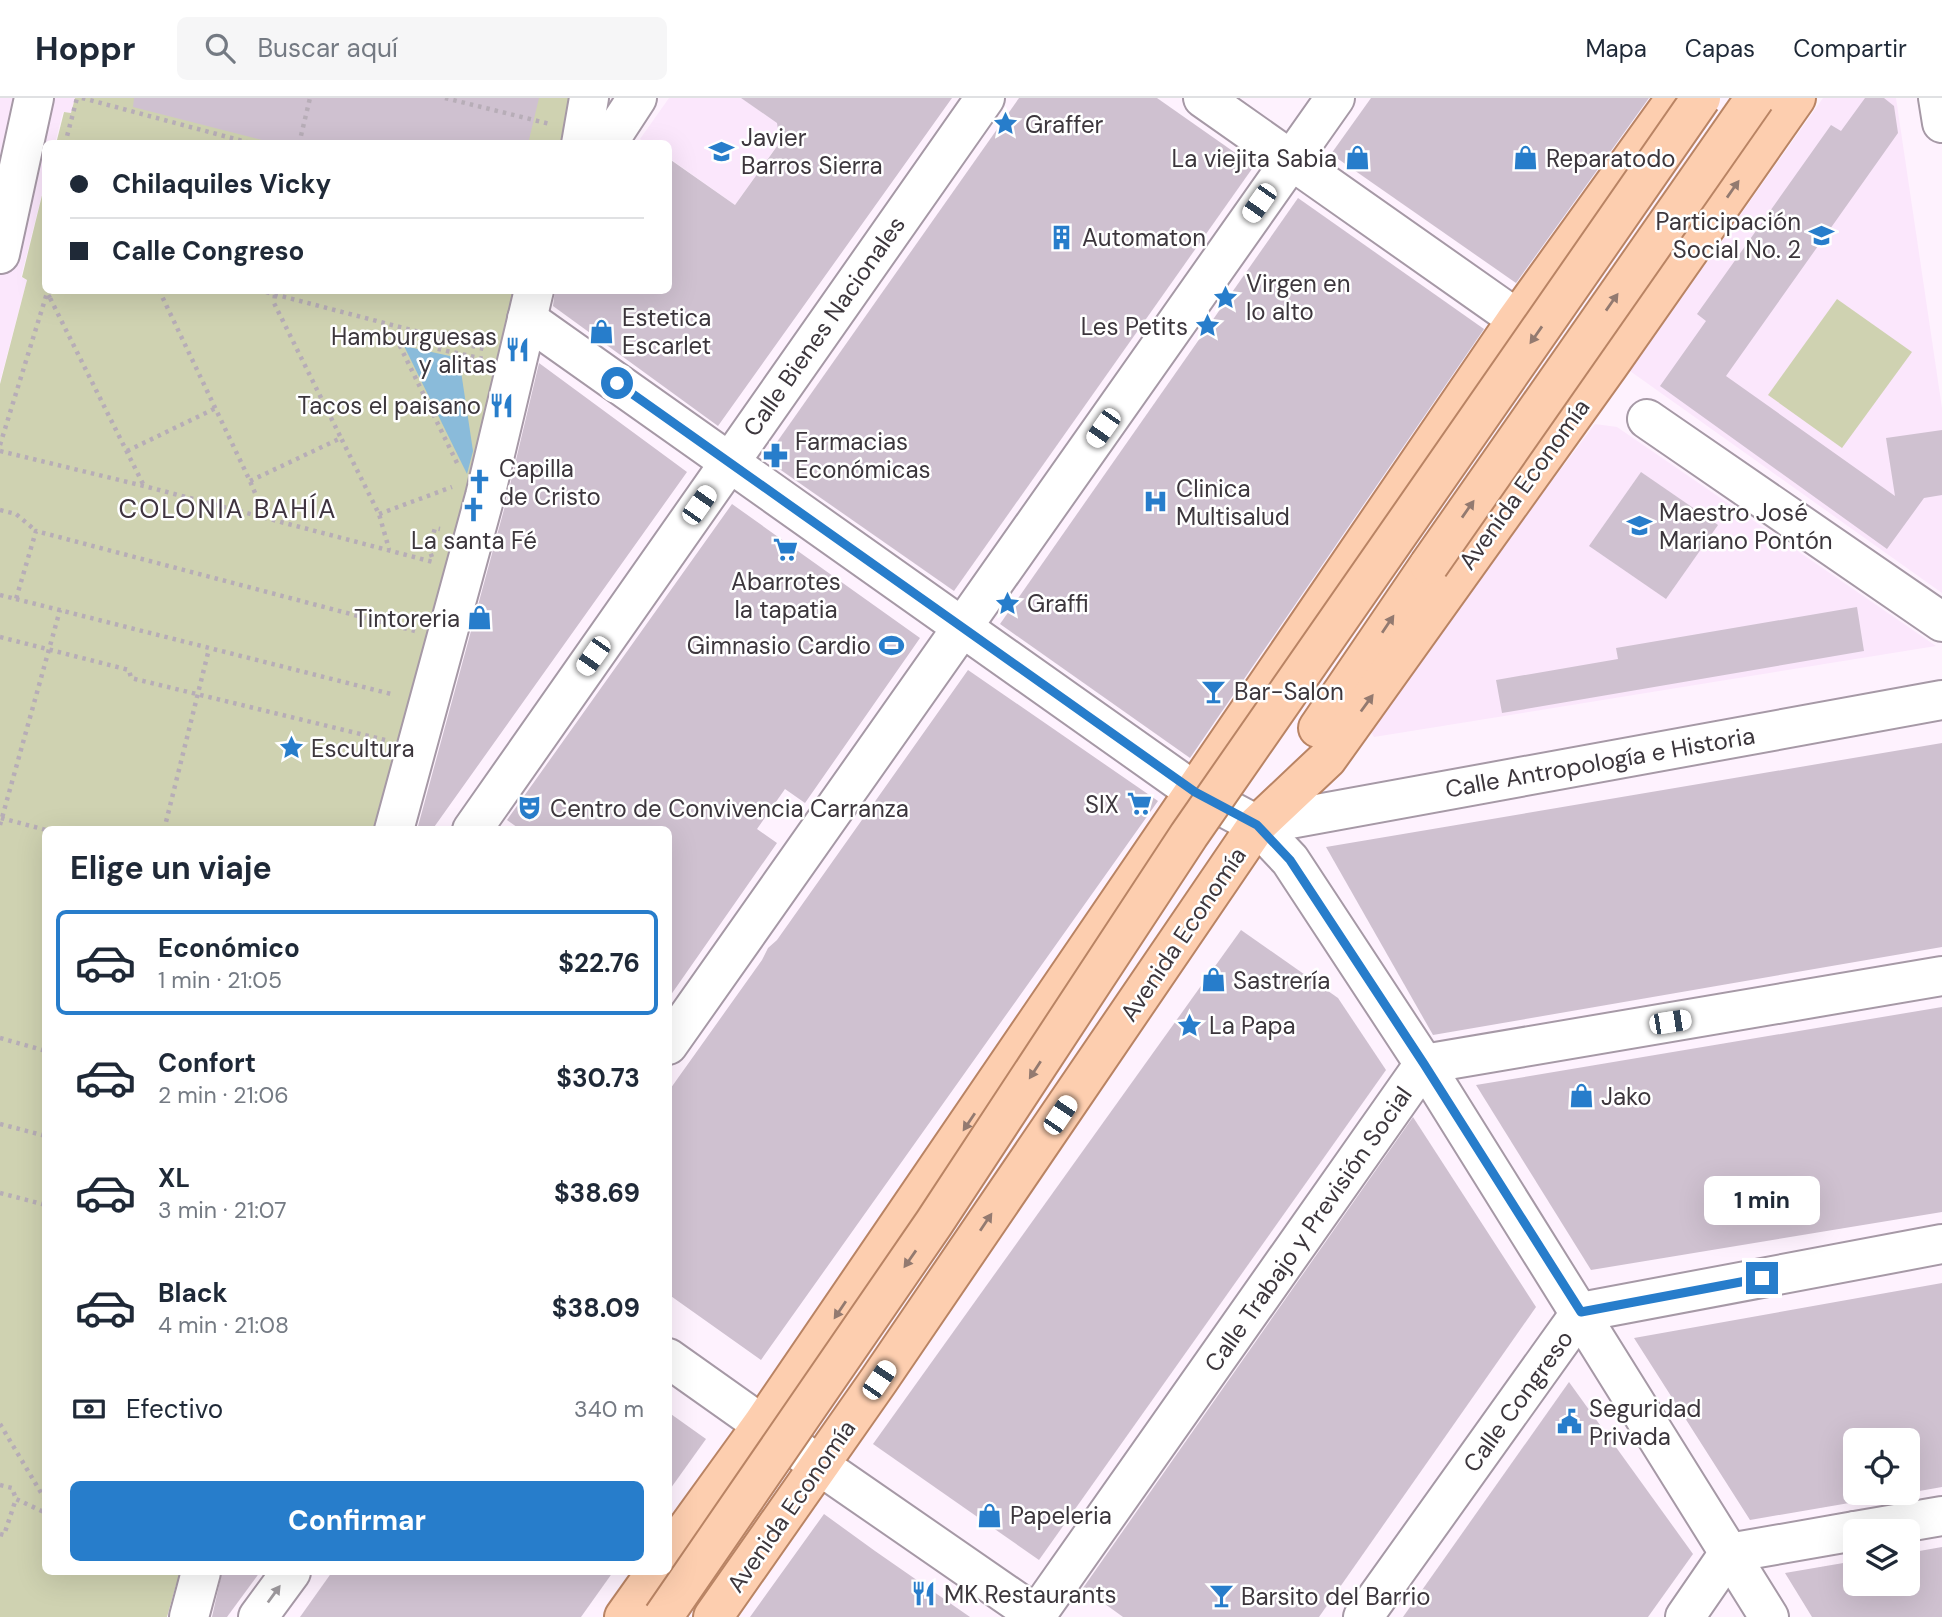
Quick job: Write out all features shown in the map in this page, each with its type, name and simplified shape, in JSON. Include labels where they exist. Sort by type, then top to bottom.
[{"type":"main road","points":[[672,1549],[762,1425],[1517,319],[1676,98]]},
{"type":"main road","points":[[663,1617],[934,1223],[1189,835],[1701,98]]},
{"type":"main road","points":[[1257,825],[1298,758],[1429,565],[1755,98]]},
{"type":"main road","name":"Avenida Economía","points":[[713,1617],[1257,825],[1327,759],[1796,98]]},
{"type":"main road","points":[[643,1617],[712,1527],[762,1425]]},
{"type":"main road","points":[[624,1617],[654,1575]]},
{"type":"street","points":[[0,254],[34,98]]},
{"type":"street","points":[[566,134],[589,98]]},
{"type":"street","points":[[610,140],[637,98]]},
{"type":"street","name":"Calle Bienes Nacionales","points":[[475,826],[985,98]]},
{"type":"street","points":[[1203,98],[1517,319]]},
{"type":"street","points":[[672,1039],[1335,98]]},
{"type":"street","points":[[1938,98],[1942,123]]},
{"type":"street","points":[[395,826],[485,496],[530,305],[729,462],[962,629],[1195,792],[1257,825],[1290,860],[1424,1064],[1769,1617]]},
{"type":"street","points":[[1647,419],[1942,622]]},
{"type":"street","name":"Calle Antropología e Historia","points":[[1257,825],[1942,700]]},
{"type":"street","name":"Calle Trabajo y Previsión Social","points":[[1037,1616],[1424,1064],[1942,976]]},
{"type":"street","name":"Calle Congreso","points":[[1363,1617],[1581,1312],[1942,1244]]},
{"type":"street","points":[[672,1361],[1037,1616]]},
{"type":"street","points":[[1920,1520],[1942,1516]]},
{"type":"street","points":[[1685,1617],[1729,1553],[1843,1533]]},
{"type":"street","points":[[189,1617],[200,1575]]},
{"type":"street","points":[[258,1617],[288,1575]]},
{"type":"path","points":[[66,140],[80,98],[239,140]]},
{"type":"path","points":[[300,140],[310,98]]},
{"type":"path","points":[[445,98],[566,134]]},
{"type":"path","points":[[0,445],[47,294]]},
{"type":"path","points":[[48,294],[144,486]]},
{"type":"path","points":[[50,298],[51,294]]},
{"type":"path","points":[[161,294],[265,517]]},
{"type":"path","points":[[272,294],[487,350]]},
{"type":"path","points":[[275,295],[274,303],[379,514],[389,550]]},
{"type":"path","points":[[460,470],[397,340],[495,362]]},
{"type":"path","points":[[127,451],[216,408]]},
{"type":"path","points":[[250,481],[341,438]]},
{"type":"path","points":[[0,451],[444,565]]},
{"type":"path","points":[[379,514],[454,486]]},
{"type":"path","points":[[0,510],[16,514],[36,531],[419,632]]},
{"type":"path","points":[[16,599],[36,531]]},
{"type":"path","points":[[0,595],[396,696]]},
{"type":"path","points":[[0,825],[60,610]]},
{"type":"path","points":[[0,637],[129,670],[131,678],[396,743]]},
{"type":"path","points":[[165,826],[209,649]]},
{"type":"path","points":[[1,818],[42,829]]},
{"type":"path","points":[[0,1038],[42,1050]]},
{"type":"path","points":[[0,1124],[42,1135]]},
{"type":"path","points":[[0,1193],[42,1204]]},
{"type":"path","points":[[0,1424],[42,1494]]},
{"type":"path","points":[[0,1485],[12,1488],[16,1499],[4,1535],[0,1534]]},
{"type":"path","points":[[16,1499],[42,1511]]},
{"type":"shaded area","points":[[0,98],[75,98],[71,113],[63,112],[56,140],[42,140],[42,194],[21,277],[27,280],[0,382]]},
{"type":"shaded area","name":"Javier Barros Sierra","points":[[669,98],[741,98],[788,130],[735,205],[672,160],[672,140],[640,139]]},
{"type":"shaded area","name":"Participación Social No. 2","points":[[1823,98],[1896,98],[1942,408],[1942,593],[1630,371]]},
{"type":"shaded area","name":"Maestro José Mariano Pontón","points":[[1595,424],[1617,427],[1936,646],[1374,737],[1367,726]]},
{"type":"green space","points":[[75,98],[577,98],[566,140],[57,140],[64,112],[71,113]]},
{"type":"green space","points":[[42,195],[42,294],[530,294],[379,826],[42,826],[42,1575],[196,1575],[194,1588],[176,1585],[167,1617],[0,1617],[0,384],[27,280],[22,277]]},
{"type":"green space","points":[[1837,299],[1912,352],[1842,448],[1768,395]]},
{"type":"water","points":[[404,346],[459,358],[473,451],[467,474]]},
{"type":"building","points":[[134,98],[539,98],[529,140],[262,140],[133,107]]},
{"type":"building","points":[[741,98],[952,98],[718,426],[553,306],[554,294],[672,294],[672,161],[735,205],[780,142],[777,123]]},
{"type":"building","points":[[1019,98],[1157,98],[1254,166],[954,591],[765,459]]},
{"type":"building","points":[[1371,98],[1649,98],[1516,283],[1331,154]]},
{"type":"building","points":[[1865,98],[1884,98],[1894,106],[1898,133],[1726,376],[1895,496],[1886,438],[1942,430],[1942,495],[1924,498],[1887,549],[1660,386],[1706,321],[1697,314],[1831,125],[1841,131]]},
{"type":"building","points":[[1298,198],[1484,329],[1190,758],[1000,624]]},
{"type":"building","points":[[539,363],[687,472],[435,826],[418,826],[506,502]]},
{"type":"building","points":[[1641,472],[1718,525],[1666,599],[1589,546]]},
{"type":"building","points":[[732,504],[920,638],[805,803],[785,789],[757,829],[777,843],[672,993],[672,826],[515,826],[507,820]]},
{"type":"building","points":[[1857,607],[1864,651],[1502,713],[1496,680],[1618,659],[1616,648]]},
{"type":"building","points":[[968,670],[1158,801],[761,1360],[672,1297],[672,1086],[768,948],[777,940]]},
{"type":"building","points":[[1942,743],[1942,947],[1433,1035],[1326,847]]},
{"type":"building","points":[[1241,930],[1338,998],[1386,1070],[1039,1560],[873,1444]]},
{"type":"building","points":[[1942,1007],[1942,1212],[1591,1270],[1476,1085]]},
{"type":"building","points":[[1413,1117],[1536,1307],[1319,1617],[1123,1617],[1083,1588]]},
{"type":"building","points":[[1942,1283],[1942,1487],[1920,1491],[1920,1428],[1843,1428],[1843,1504],[1750,1520],[1634,1338]]},
{"type":"building","points":[[1569,1382],[1693,1554],[1648,1617],[1403,1617]]},
{"type":"building","points":[[672,1415],[706,1439],[672,1486]]},
{"type":"building","points":[[824,1514],[875,1551],[970,1617],[750,1617]]},
{"type":"building","points":[[1942,1547],[1942,1617],[1812,1617],[1785,1573],[1843,1563],[1843,1596],[1920,1596],[1920,1551]]},
{"type":"building","points":[[221,1575],[258,1575],[227,1617],[212,1617]]},
{"type":"building","points":[[330,1575],[611,1575],[581,1617],[300,1617]]},
{"type":"place","name":"Graffer","points":[[1005,124]]},
{"type":"place","name":"Javier Barros Sierra","points":[[721,151]]},
{"type":"place","name":"La viejita Sabia","points":[[1357,158]]},
{"type":"place","name":"Reparatodo","points":[[1526,158]]},
{"type":"place","name":"Participación Social No. 2","points":[[1821,235]]},
{"type":"place","name":"Automaton","points":[[1062,237]]},
{"type":"place","name":"Virgen en lo alto","points":[[1226,297]]},
{"type":"place","name":"Les Petits","points":[[1208,326]]},
{"type":"place","name":"Estetica Escarlet","points":[[602,331]]},
{"type":"place","name":"Hamburguesas y alitas","points":[[517,350]]},
{"type":"place","name":"Tacos el paisano","points":[[501,405]]},
{"type":"place","name":"Farmacias Económicas","points":[[775,455]]},
{"type":"place","name":"Capilla de Cristo","points":[[479,482]]},
{"type":"place","name":"Clinica Multisalud","points":[[1156,502]]},
{"type":"place","name":"La santa Fé","points":[[474,509]]},
{"type":"place","name":"Maestro José Mariano Pontón","points":[[1639,526]]},
{"type":"place","name":"Abarrotes la tapatia","points":[[786,550]]},
{"type":"place","name":"Graffi","points":[[1007,603]]},
{"type":"place","name":"Tintoreria","points":[[480,618]]},
{"type":"place","name":"Gimnasio Cardio","points":[[891,645]]},
{"type":"place","name":"Bar-Salon","points":[[1214,691]]},
{"type":"place","name":"Escultura","points":[[291,748]]},
{"type":"place","name":"SIX","points":[[1139,804]]},
{"type":"place","name":"Centro de Convivencia Carranza","points":[[530,808]]},
{"type":"place","name":"Sastrería","points":[[1213,980]]},
{"type":"place","name":"La Papa","points":[[1189,1025]]},
{"type":"place","name":"Jako","points":[[1581,1096]]},
{"type":"place","name":"Seguridad Privada","points":[[1569,1422]]},
{"type":"place","name":"Papeleria","points":[[990,1515]]},
{"type":"place","name":"MK Restaurants","points":[[924,1594]]},
{"type":"place","name":"Barsito del Barrio","points":[[1221,1596]]},
{"type":"district","name":"COLONIA BAHÍA","points":[[228,509]]},
{"type":"route","points":[[617,383],[1195,792],[1257,825],[1290,860],[1424,1064],[1581,1312],[1762,1278]]}]
